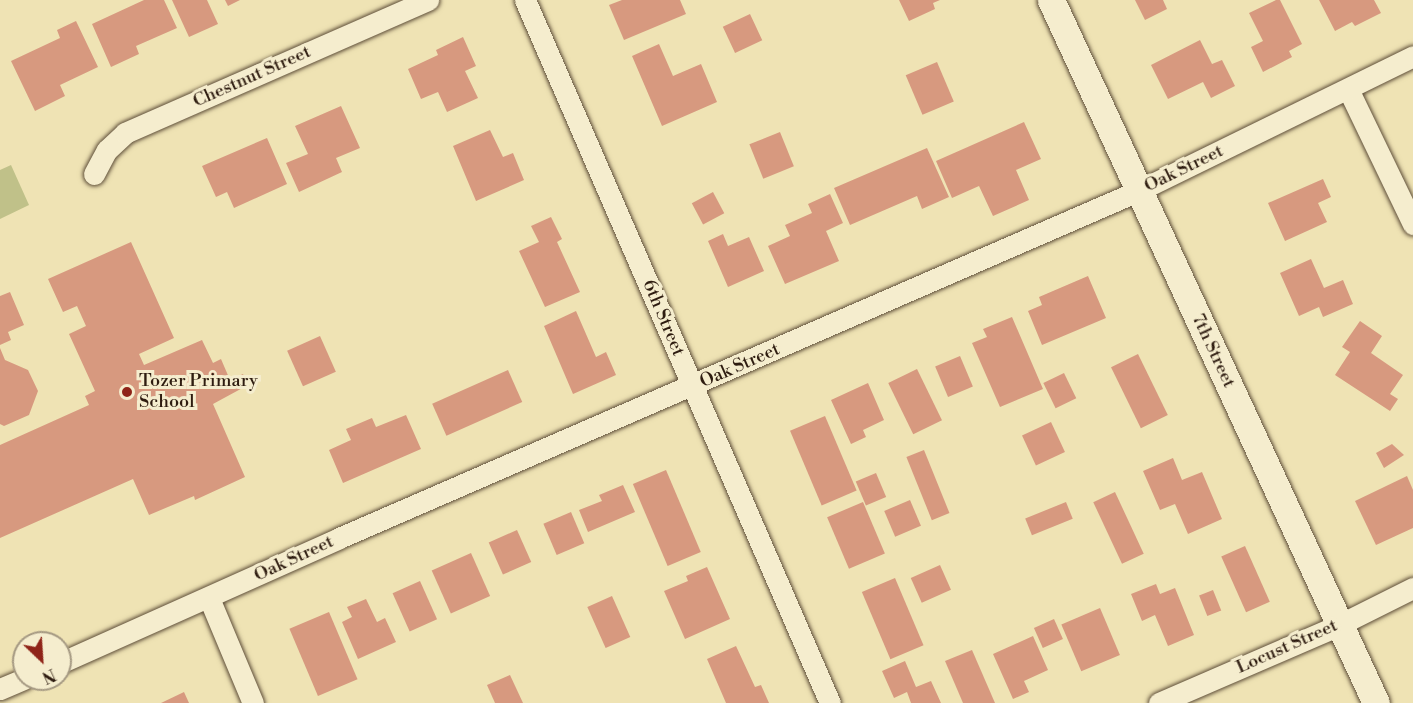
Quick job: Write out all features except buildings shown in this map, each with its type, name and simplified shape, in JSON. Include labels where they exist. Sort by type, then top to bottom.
[{"type":"street","name":"Chestnut Street","points":[[94,174],[107,150],[125,133],[428,0]]},
{"type":"street","name":"6th Street","points":[[525,0],[830,703]]},
{"type":"street","name":"7th Street","points":[[1050,0],[1376,703]]},
{"type":"street","name":"Oak Street","points":[[72,658],[339,538],[1140,190],[1413,56]]},
{"type":"street","points":[[1348,89],[1413,225]]},
{"type":"street","name":"Locust Street","points":[[1159,703],[1339,625],[1413,588]]},
{"type":"street","points":[[208,598],[253,703]]},
{"type":"green space","points":[[11,165],[29,205],[0,219],[0,170]]},
{"type":"place","name":"Tozer Primary School","points":[[127,392]]}]
